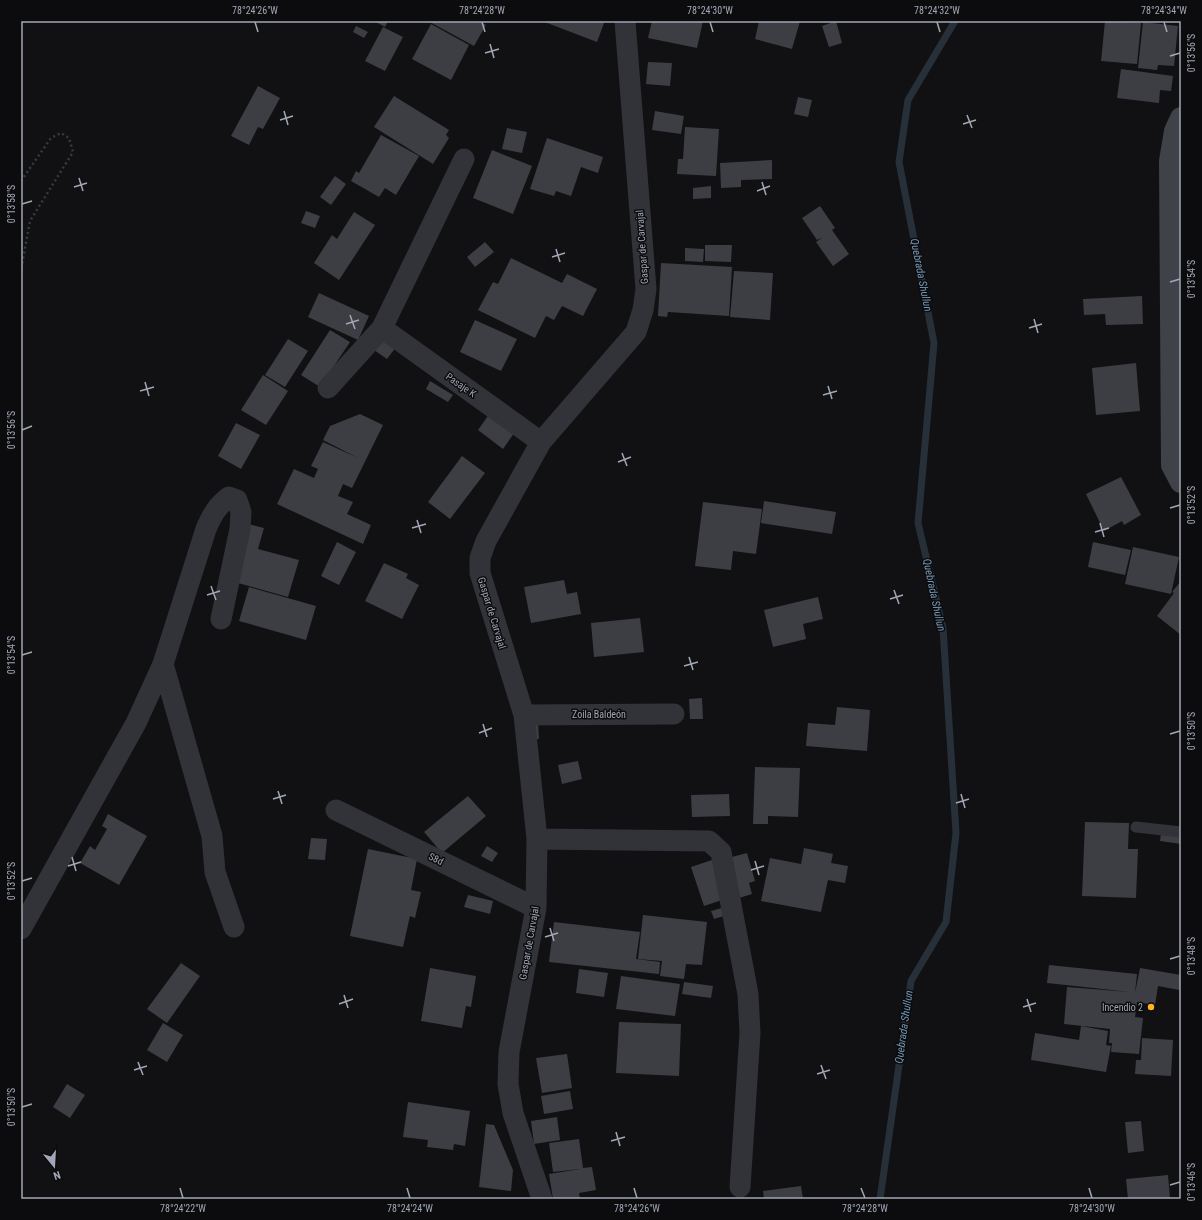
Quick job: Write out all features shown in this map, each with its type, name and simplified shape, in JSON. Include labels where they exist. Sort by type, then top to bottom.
[{"type":"street","name":"Gaspar de Carvajal","points":[[542,1199],[513,1113],[508,1084],[509,1052],[536,908],[537,839],[524,715],[480,573],[480,558],[486,540],[541,442],[636,332],[642,310],[646,289],[625,21]]},
{"type":"street","points":[[1181,118],[1175,131],[1170,161],[1170,177],[1172,465],[1181,482]]},
{"type":"street","points":[[328,388],[382,328],[464,159]]},
{"type":"street","name":"Pasaje K","points":[[382,328],[541,442]]},
{"type":"street","points":[[21,929],[136,723],[163,664],[206,529],[220,503],[229,497],[237,500],[241,512],[240,529],[222,619]]},
{"type":"street","points":[[163,664],[212,836],[215,872],[234,927]]},
{"type":"street","name":"Zoila Baldeón","points":[[524,715],[674,714]]},
{"type":"street","name":"S8d","points":[[336,810],[536,908]]},
{"type":"street","points":[[537,839],[709,841],[721,852],[748,994],[750,1032],[740,1187]]},
{"type":"lane","points":[[1136,827],[1181,832]]},
{"type":"path","points":[[21,181],[51,138],[61,133],[69,138],[73,152],[30,221],[21,270]]},
{"type":"building","points":[[374,21],[388,21],[385,27]]},
{"type":"building","points":[[428,21],[479,21],[486,25],[474,46]]},
{"type":"building","points":[[542,21],[599,21],[604,23],[597,42]]},
{"type":"building","points":[[652,21],[703,21],[697,48],[648,38]]},
{"type":"building","points":[[759,21],[800,21],[792,49],[755,39]]},
{"type":"building","points":[[836,21],[842,43],[829,47],[822,26]]},
{"type":"building","points":[[1105,21],[1141,23],[1137,64],[1101,61]]},
{"type":"building","points":[[1143,22],[1178,26],[1174,66],[1158,65],[1157,70],[1138,68]]},
{"type":"building","points":[[431,24],[469,45],[451,80],[412,59]]},
{"type":"building","points":[[356,26],[368,32],[364,38],[353,32]]},
{"type":"building","points":[[383,27],[403,37],[385,71],[365,61]]},
{"type":"building","points":[[648,62],[672,63],[670,86],[646,84]]},
{"type":"building","points":[[1121,69],[1173,76],[1171,91],[1160,90],[1159,103],[1117,98]]},
{"type":"building","points":[[258,86],[280,98],[263,129],[258,127],[249,145],[231,136]]},
{"type":"building","points":[[394,96],[449,130],[446,135],[449,138],[433,164],[374,127]]},
{"type":"building","points":[[798,97],[812,100],[808,117],[794,114]]},
{"type":"building","points":[[655,111],[684,116],[681,134],[652,130]]},
{"type":"building","points":[[685,127],[719,129],[716,176],[677,174],[678,159],[683,159]]},
{"type":"building","points":[[507,128],[527,132],[522,153],[502,149]]},
{"type":"building","points":[[381,135],[419,156],[396,195],[385,188],[379,197],[351,181],[356,171],[359,173]]},
{"type":"building","points":[[547,138],[603,157],[598,173],[581,167],[571,196],[556,191],[554,196],[530,189]]},
{"type":"building","points":[[492,150],[532,166],[513,214],[473,198]]},
{"type":"building","points":[[772,160],[772,179],[741,180],[741,187],[721,188],[720,163]]},
{"type":"building","points":[[335,176],[346,184],[331,205],[320,197]]},
{"type":"building","points":[[711,186],[711,198],[693,199],[693,188]]},
{"type":"building","points":[[820,206],[835,228],[832,230],[849,254],[833,266],[816,242],[823,237],[817,240],[802,218]]},
{"type":"building","points":[[306,211],[320,216],[315,228],[301,223]]},
{"type":"building","points":[[354,212],[375,225],[339,280],[314,263],[332,235],[337,239]]},
{"type":"building","points":[[485,242],[494,252],[475,267],[467,257]]},
{"type":"building","points":[[705,245],[732,245],[731,262],[705,261]]},
{"type":"building","points":[[685,248],[704,249],[703,262],[685,261]]},
{"type":"building","points":[[511,258],[562,283],[567,274],[597,289],[583,316],[562,306],[554,320],[546,316],[535,338],[478,310],[493,282],[498,284]]},
{"type":"building","points":[[661,263],[732,267],[729,316],[668,312],[667,317],[658,316]]},
{"type":"building","points":[[734,271],[773,273],[770,320],[730,317]]},
{"type":"building","points":[[319,293],[369,316],[358,340],[308,317]]},
{"type":"building","points":[[1142,296],[1143,324],[1106,325],[1105,314],[1084,315],[1083,299]]},
{"type":"building","points":[[475,320],[517,339],[501,371],[460,352]]},
{"type":"building","points":[[330,330],[350,342],[320,387],[301,375]]},
{"type":"building","points":[[383,338],[396,347],[387,359],[374,350]]},
{"type":"building","points":[[288,339],[308,351],[285,387],[265,375]]},
{"type":"building","points":[[1136,363],[1140,411],[1096,415],[1092,368]]},
{"type":"building","points":[[263,375],[288,391],[266,425],[241,410]]},
{"type":"building","points":[[430,381],[453,395],[448,402],[426,389]]},
{"type":"building","points":[[492,410],[517,429],[503,449],[478,430]]},
{"type":"building","points":[[360,414],[383,425],[352,488],[343,484],[338,496],[353,502],[347,514],[371,525],[363,544],[277,504],[294,469],[314,478],[318,469],[311,466],[323,442],[358,458],[323,440],[330,426]]},
{"type":"building","points":[[236,423],[260,435],[241,469],[218,456]]},
{"type":"building","points":[[462,456],[485,473],[450,519],[428,502]]},
{"type":"building","points":[[1121,477],[1141,515],[1124,525],[1122,521],[1104,531],[1086,494]]},
{"type":"building","points":[[764,501],[836,512],[832,534],[761,523]]},
{"type":"building","points":[[703,502],[762,509],[756,554],[733,551],[731,570],[695,566]]},
{"type":"building","points":[[244,523],[264,528],[258,549],[299,560],[288,597],[231,581]]},
{"type":"building","points":[[337,542],[356,552],[339,585],[321,576]]},
{"type":"building","points":[[1093,542],[1131,550],[1125,575],[1088,567]]},
{"type":"building","points":[[1133,547],[1179,557],[1171,594],[1125,584]]},
{"type":"building","points":[[384,563],[408,574],[406,578],[419,585],[402,619],[365,601]]},
{"type":"building","points":[[564,580],[567,594],[577,592],[581,614],[531,623],[524,587]]},
{"type":"building","points":[[1181,581],[1181,635],[1157,616],[1174,593],[1172,592]]},
{"type":"building","points":[[249,587],[316,606],[306,640],[239,621]]},
{"type":"building","points":[[818,597],[823,619],[803,624],[806,639],[773,647],[764,610]]},
{"type":"building","points":[[640,618],[644,652],[594,657],[591,623]]},
{"type":"building","points":[[702,698],[703,719],[690,719],[689,699]]},
{"type":"building","points":[[837,707],[870,710],[867,751],[806,746],[808,723],[835,725]]},
{"type":"building","points":[[529,722],[538,722],[539,739],[530,739]]},
{"type":"building","points":[[578,761],[582,779],[562,784],[558,765]]},
{"type":"building","points":[[755,767],[800,768],[798,817],[768,816],[768,824],[753,824]]},
{"type":"building","points":[[729,794],[730,816],[692,817],[691,795]]},
{"type":"building","points":[[468,796],[486,816],[442,853],[424,832]]},
{"type":"building","points":[[108,814],[147,836],[119,885],[80,863],[90,846],[95,850],[107,829],[102,826]]},
{"type":"building","points":[[1085,822],[1129,823],[1128,849],[1138,849],[1136,898],[1082,896]]},
{"type":"building","points":[[1161,833],[1181,836],[1181,844],[1160,841]]},
{"type":"building","points":[[311,838],[327,839],[325,860],[308,859]]},
{"type":"building","points":[[487,846],[498,853],[492,862],[481,856]]},
{"type":"building","points":[[804,848],[833,854],[831,863],[848,866],[845,883],[828,880],[821,912],[761,901],[770,858],[801,864]]},
{"type":"building","points":[[368,849],[417,859],[411,890],[421,892],[415,918],[410,916],[403,947],[350,936]]},
{"type":"building","points":[[747,853],[755,881],[749,883],[752,894],[739,898],[728,858]]},
{"type":"building","points":[[712,860],[725,899],[704,906],[691,867]]},
{"type":"building","points":[[468,895],[493,901],[490,914],[464,907]]},
{"type":"building","points":[[722,908],[724,916],[714,919],[711,911]]},
{"type":"building","points":[[643,915],[707,922],[702,965],[686,964],[684,979],[660,976],[662,961],[638,959]]},
{"type":"building","points":[[554,922],[640,932],[636,959],[660,962],[659,974],[549,962]]},
{"type":"building","points":[[181,963],[200,976],[167,1023],[147,1009]]},
{"type":"building","points":[[1049,965],[1137,974],[1135,993],[1140,968],[1181,975],[1181,979],[1179,990],[1158,986],[1155,1005],[1137,1002],[1135,1017],[1143,1018],[1139,1054],[1111,1052],[1112,1043],[1109,1043],[1110,1029],[1064,1024],[1067,987],[1130,992],[1047,983]]},
{"type":"building","points":[[430,968],[476,976],[471,1007],[466,1006],[462,1028],[421,1021]]},
{"type":"building","points":[[579,969],[608,973],[604,997],[576,993]]},
{"type":"building","points":[[621,976],[680,984],[675,1016],[616,1009]]},
{"type":"building","points":[[684,982],[713,986],[711,998],[682,994]]},
{"type":"building","points":[[619,1022],[681,1024],[679,1076],[616,1073]]},
{"type":"building","points":[[163,1023],[183,1035],[167,1062],[147,1050]]},
{"type":"building","points":[[1081,1026],[1108,1031],[1106,1045],[1111,1046],[1106,1072],[1031,1060],[1035,1033],[1079,1040]]},
{"type":"building","points":[[1142,1038],[1173,1040],[1171,1076],[1135,1074],[1136,1060],[1141,1060]]},
{"type":"building","points":[[567,1054],[572,1088],[542,1093],[536,1058]]},
{"type":"building","points":[[67,1084],[85,1095],[70,1118],[53,1107]]},
{"type":"building","points":[[570,1091],[573,1109],[544,1114],[541,1096]]},
{"type":"building","points":[[408,1102],[470,1111],[465,1146],[454,1144],[453,1150],[427,1147],[428,1140],[403,1137]]},
{"type":"building","points":[[557,1117],[560,1140],[534,1144],[531,1121]]},
{"type":"building","points":[[1141,1121],[1144,1151],[1128,1153],[1125,1122]]},
{"type":"building","points":[[486,1124],[494,1125],[513,1170],[511,1191],[479,1187]]},
{"type":"building","points":[[579,1139],[583,1168],[592,1167],[596,1190],[579,1193],[580,1199],[553,1199],[549,1174],[580,1169],[553,1172],[549,1143]]},
{"type":"building","points":[[1168,1175],[1170,1198],[1128,1199],[1126,1179]]},
{"type":"building","points":[[801,1186],[803,1199],[764,1199],[763,1191]]},
{"type":"waterway","name":"Quebrada Shullun","points":[[880,1199],[911,981],[946,922],[956,833],[943,628],[918,523],[934,343],[899,162],[908,100],[955,21]]},
{"type":"place","name":"Incendio 2","points":[[1151,1007]]}]
